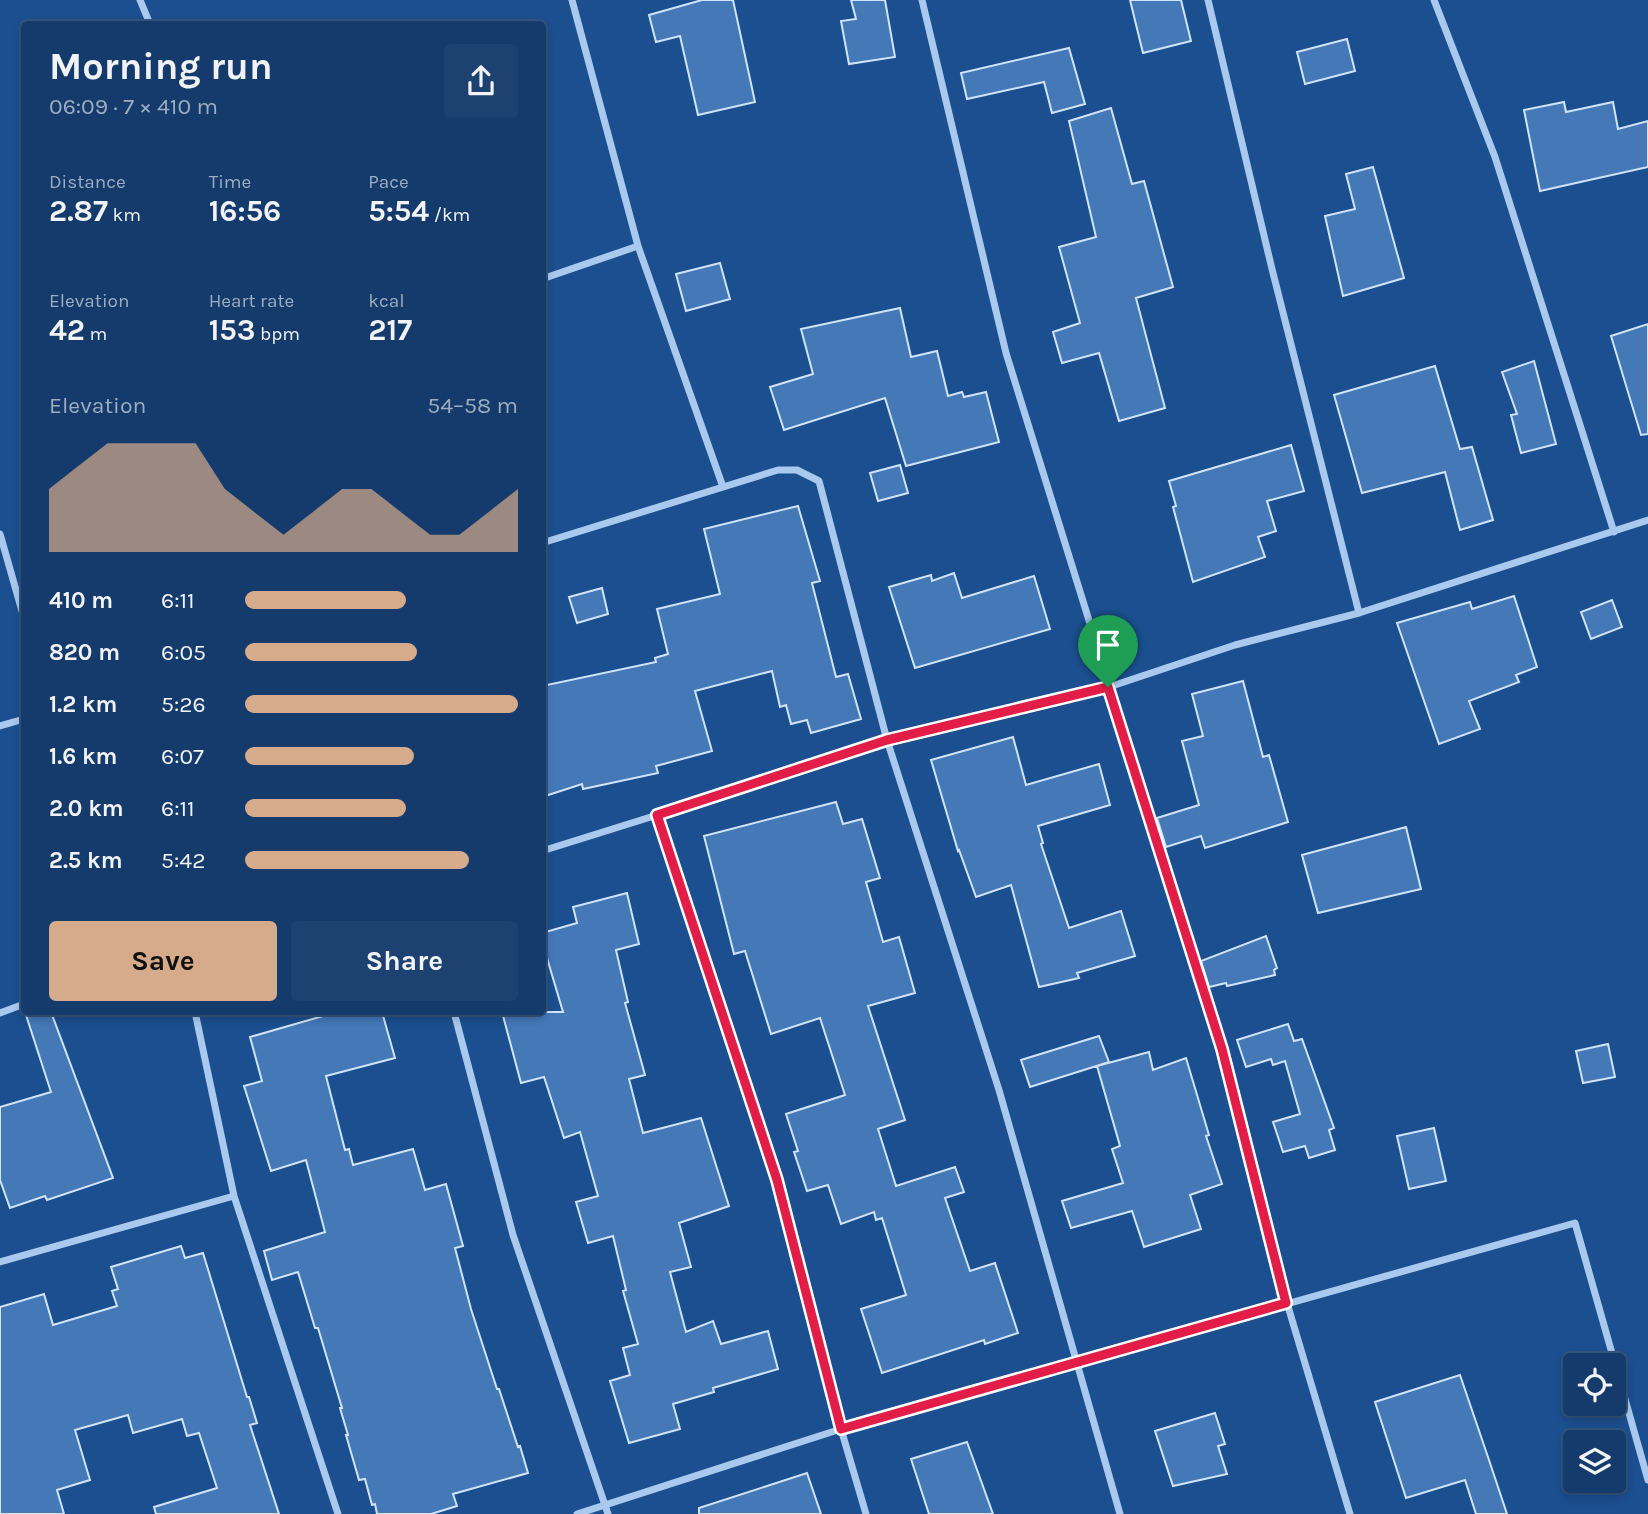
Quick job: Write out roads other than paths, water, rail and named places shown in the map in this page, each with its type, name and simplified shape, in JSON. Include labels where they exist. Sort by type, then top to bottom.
[{"type":"street","points":[[140,0],[149,21]]},
{"type":"street","points":[[572,0],[638,246],[723,487]]},
{"type":"street","points":[[922,0],[1006,353],[1222,1049],[1286,1303],[1350,1514]]},
{"type":"street","points":[[1208,0],[1359,613]]},
{"type":"street","points":[[1434,0],[1495,157],[1614,532]]},
{"type":"street","points":[[546,278],[638,246]]},
{"type":"street","points":[[546,542],[778,470],[797,470],[819,481],[887,740],[999,1090],[1074,1362],[1120,1514]]},
{"type":"street","points":[[546,850],[887,740],[1108,687],[1236,645],[1359,613],[1648,520]]},
{"type":"street","points":[[0,534],[21,608]]},
{"type":"street","points":[[0,726],[21,720]]},
{"type":"street","points":[[657,815],[777,1180],[841,1429],[866,1514]]},
{"type":"street","points":[[0,1013],[21,1005]]},
{"type":"street","points":[[196,1015],[234,1196],[338,1514]]},
{"type":"street","points":[[455,1015],[513,1235],[608,1514]]},
{"type":"street","points":[[0,1262],[234,1196]]},
{"type":"street","points":[[577,1514],[841,1429],[1575,1223],[1648,1480]]}]
